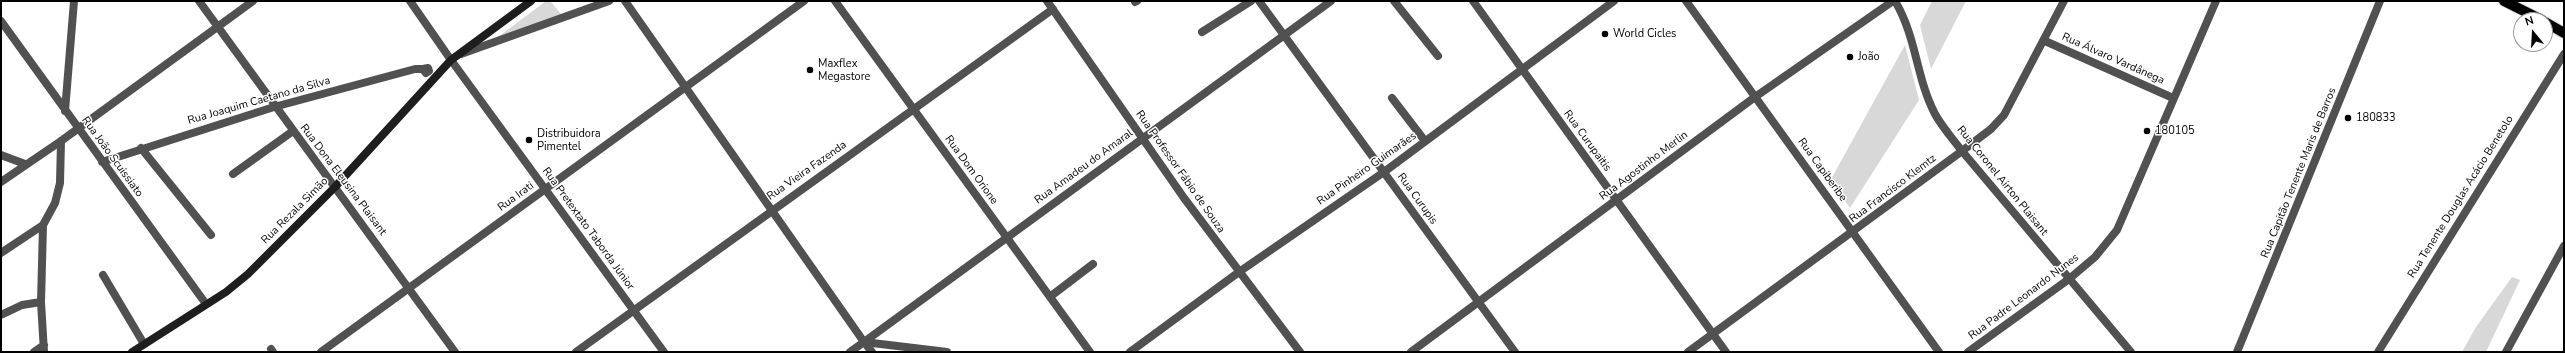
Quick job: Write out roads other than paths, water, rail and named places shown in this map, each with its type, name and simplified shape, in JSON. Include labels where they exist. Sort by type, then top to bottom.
[{"type":"main road","name":"Rua Rezala Simão","points":[[132,352],[206,304],[248,274],[335,187],[455,57],[531,1]]},
{"type":"main road","points":[[2504,1],[2526,12]]},
{"type":"main road","points":[[2553,27],[2564,33]]},
{"type":"street","points":[[65,111],[74,1]]},
{"type":"street","name":"Rua Dona Eleusina Plaisant","points":[[199,1],[274,107],[409,287],[455,352]]},
{"type":"street","points":[[1,182],[25,164],[61,141],[253,1]]},
{"type":"street","name":"Rua Pretextato Taborda Júnior","points":[[410,1],[455,57],[546,189],[664,352]]},
{"type":"street","points":[[455,57],[609,1]]},
{"type":"street","points":[[625,1],[872,352]]},
{"type":"street","name":"Rua Irati","points":[[321,352],[804,1]]},
{"type":"street","name":"Rua Dom Orione","points":[[835,1],[1090,352]]},
{"type":"street","name":"Rua Professor Fábio de Souza","points":[[1047,1],[1239,272],[1300,352]]},
{"type":"street","points":[[1202,32],[1251,1]]},
{"type":"street","name":"Rua Curupis","points":[[1259,1],[1515,352]]},
{"type":"street","name":"Rua Amadeu do Amaral","points":[[850,352],[1331,1]]},
{"type":"street","points":[[1394,1],[1438,56]]},
{"type":"street","name":"Rua Curupaitis","points":[[1472,1],[1726,352]]},
{"type":"street","name":"Rua Pinheiro Guimarães","points":[[1130,352],[1239,272],[1384,172],[1614,1]]},
{"type":"street","name":"Rua Capiberibe","points":[[1686,1],[1854,231],[1939,352]]},
{"type":"street","name":"Rua Agostinho Merlin","points":[[1411,352],[1755,97],[1894,1]]},
{"type":"street","name":"Rua Coronel Airton Plaisant","points":[[1894,1],[1912,35],[1926,91],[1935,114],[1962,151],[2131,352]]},
{"type":"street","name":"Rua Francisco Klemtz","points":[[1688,352],[1991,129],[2004,115],[2045,41],[2064,1]]},
{"type":"street","name":"Rua Padre Leonardo Nunes","points":[[1968,352],[2069,279],[2095,257],[2117,230],[2128,211],[2173,98],[2216,1]]},
{"type":"street","name":"Rua Capitão Tenente Maris de Barros","points":[[2239,352],[2380,1]]},
{"type":"street","name":"Rua Vieira Fazenda","points":[[576,352],[771,210],[1053,9]]},
{"type":"street","name":"Rua João Scuissiato","points":[[1,21],[77,128],[206,304]]},
{"type":"street","name":"Rua Álvaro Vardânega","points":[[2045,41],[2173,98]]},
{"type":"street","name":"Rua Tenente Douglas Acácio Benetolo","points":[[2378,352],[2564,54]]},
{"type":"street","name":"Rua Joaquim Caetano da Silva","points":[[102,162],[141,148],[274,107],[423,69]]},
{"type":"street","points":[[1392,98],[1425,141]]},
{"type":"street","points":[[233,174],[292,130]]},
{"type":"street","points":[[1,253],[43,225],[56,203],[60,183],[61,141]]},
{"type":"street","points":[[141,148],[211,235]]},
{"type":"street","points":[[1,155],[25,164]]},
{"type":"street","points":[[34,352],[44,349],[41,302],[43,225]]},
{"type":"street","points":[[2506,352],[2564,246]]},
{"type":"street","points":[[1050,296],[1092,264]]},
{"type":"street","points":[[104,275],[144,344]]},
{"type":"street","points":[[1,315],[22,305],[41,302]]},
{"type":"street","points":[[864,342],[947,352]]},
{"type":"place","name":"World Cicles","points":[[1605,34]]},
{"type":"place","name":"João","points":[[1850,57]]},
{"type":"place","name":"Maxflex Megastore","points":[[810,70]]},
{"type":"place","name":"180833","points":[[2348,118]]},
{"type":"place","name":"180105","points":[[2147,131]]},
{"type":"place","name":"Distribuidora Pimentel","points":[[529,140]]}]
